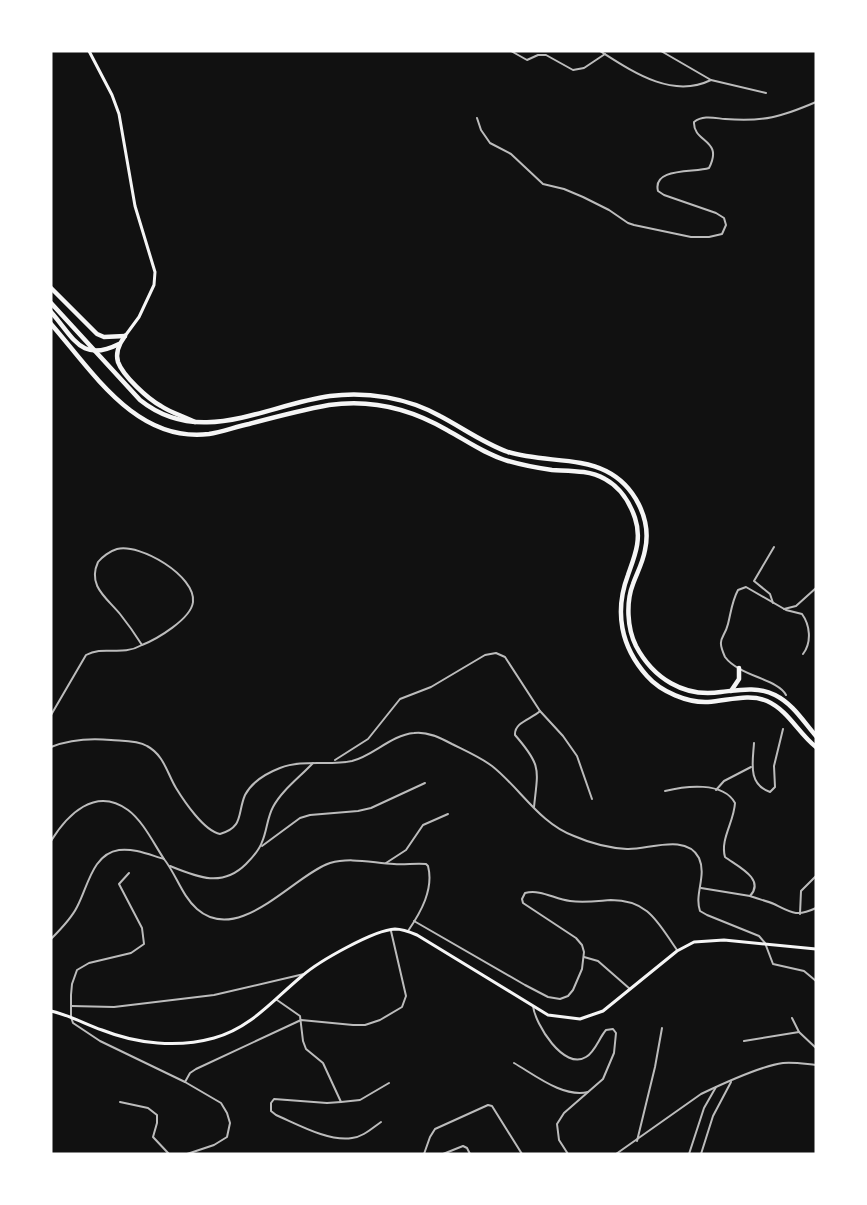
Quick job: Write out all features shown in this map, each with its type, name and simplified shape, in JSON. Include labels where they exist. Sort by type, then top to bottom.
[{"type":"highway","points":[[51,288],[97,334],[104,337],[125,336]]},
{"type":"highway","points":[[51,303],[140,400],[163,415],[198,423],[238,418],[324,397],[379,396],[404,401],[429,410],[479,439],[509,452],[544,460],[586,463],[604,470],[621,481],[635,496],[645,521],[646,548],[632,585],[629,603],[630,629],[642,656],[655,672],[677,687],[704,693],[755,689],[774,694],[790,704],[816,736]]},
{"type":"highway","points":[[51,312],[79,345],[87,350],[101,352],[119,344]]},
{"type":"highway","points":[[51,324],[122,404],[143,421],[168,431],[207,434],[329,405],[349,403],[380,405],[403,410],[429,420],[478,449],[508,461],[529,467],[585,472],[605,479],[615,486],[627,501],[638,526],[638,549],[622,593],[620,612],[622,632],[636,663],[649,679],[671,693],[684,698],[706,702],[750,697],[768,701],[784,711],[805,738],[816,747]]},
{"type":"highway","points":[[125,336],[119,344],[117,356],[119,365],[135,385],[160,406],[198,423]]},
{"type":"highway","points":[[731,691],[739,679],[739,668]]},
{"type":"main road","points":[[89,51],[112,95],[119,114],[135,206],[155,272],[154,285],[139,317],[125,336]]},
{"type":"main road","points":[[51,1011],[133,1040],[156,1043],[214,1038],[244,1025],[277,1000],[304,974],[361,941],[391,930],[408,931],[533,1006],[556,1017],[580,1019],[603,1011],[685,946],[702,941],[724,940],[816,949]]},
{"type":"street","points":[[512,51],[526,60],[538,55],[546,55],[573,70],[584,68],[605,54]]},
{"type":"street","points":[[600,51],[654,81],[669,86],[701,85],[711,80]]},
{"type":"street","points":[[661,51],[711,80],[766,93]]},
{"type":"street","points":[[477,118],[481,130],[490,142],[510,154],[543,184],[583,197],[609,210],[628,224],[691,237],[703,237],[722,234],[726,225],[724,218],[716,213],[664,195],[658,191],[657,186],[660,178],[667,174],[709,168],[713,159],[713,150],[694,129],[693,122],[704,118],[764,120],[780,117],[816,102]]},
{"type":"street","points":[[773,603],[770,594],[754,581],[774,547]]},
{"type":"street","points":[[51,715],[86,655],[96,651],[130,651],[153,641],[187,615],[192,605],[193,594],[163,562],[137,550],[117,549],[98,562],[95,571],[97,587],[102,596],[127,622],[142,645]]},
{"type":"street","points":[[786,695],[778,686],[755,677],[727,660],[721,644],[722,635],[727,626],[736,592],[746,587],[783,609],[802,614],[806,619],[810,641],[803,654]]},
{"type":"street","points":[[783,609],[796,606],[816,588]]},
{"type":"street","points":[[332,762],[368,739],[400,699],[431,687],[481,657],[492,653],[501,654],[540,711],[563,736],[577,756],[592,799]]},
{"type":"street","points":[[534,808],[537,766],[515,735],[515,730],[517,726],[540,711]]},
{"type":"street","points":[[754,743],[751,767],[753,774],[764,790],[770,792],[774,790],[774,766],[783,729]]},
{"type":"street","points":[[51,747],[88,738],[147,746],[161,759],[176,789],[187,804],[208,828],[220,834],[236,826],[246,794],[260,779],[286,766],[353,761],[411,733],[442,738],[492,767],[534,808],[565,832],[609,846],[629,849],[671,845],[689,847],[696,853],[701,864],[701,888],[698,903],[703,913],[753,932],[765,943],[774,965],[804,971],[816,981]]},
{"type":"street","points":[[259,848],[276,801],[313,764]]},
{"type":"street","points":[[716,790],[724,782],[751,767]]},
{"type":"street","points":[[170,866],[195,876],[225,878],[241,868],[259,848],[300,818],[371,808],[424,783]]},
{"type":"street","points":[[665,791],[694,787],[716,790],[730,796],[735,804],[723,849],[725,857],[753,879],[755,887],[750,897]]},
{"type":"street","points":[[51,841],[75,810],[93,803],[113,803],[129,811],[170,866],[195,908],[210,916],[230,918],[261,908],[330,863],[350,860],[386,864],[423,864],[428,866],[429,890],[408,931]]},
{"type":"street","points":[[386,864],[406,850],[423,825],[448,814]]},
{"type":"street","points":[[51,939],[76,908],[102,858],[112,852],[126,850],[164,859]]},
{"type":"street","points":[[129,873],[119,884],[142,928],[144,944],[131,953],[89,963],[77,970],[72,984],[71,1017],[75,1026],[100,1041],[185,1082],[221,1103],[227,1113],[230,1127],[227,1137],[221,1142],[187,1154]]},
{"type":"street","points":[[800,914],[801,891],[816,876]]},
{"type":"street","points":[[701,888],[750,897],[800,914],[816,908]]},
{"type":"street","points":[[414,921],[525,985],[554,998],[564,998],[573,990],[578,981],[584,957],[582,945],[578,939],[523,903],[525,893],[542,892],[573,902],[636,903],[651,914],[677,951]]},
{"type":"street","points":[[185,1082],[190,1073],[196,1069],[301,1020],[365,1025],[380,1020],[402,1007],[406,996],[391,930]]},
{"type":"street","points":[[584,957],[598,961],[630,990]]},
{"type":"street","points":[[71,1006],[114,1007],[214,995],[304,974]]},
{"type":"street","points":[[277,1000],[300,1016],[306,1049],[323,1063],[341,1102]]},
{"type":"street","points":[[533,1006],[546,1036],[569,1058],[579,1060],[587,1057],[606,1030],[615,1030],[617,1037],[614,1053],[603,1079],[591,1092],[564,1113],[557,1124],[559,1140],[568,1154]]},
{"type":"street","points":[[792,1018],[799,1032],[816,1048]]},
{"type":"street","points":[[637,1141],[662,1028]]},
{"type":"street","points":[[744,1041],[799,1032]]},
{"type":"street","points":[[514,1063],[564,1090],[582,1094],[591,1092]]},
{"type":"street","points":[[616,1154],[700,1095],[716,1087],[783,1063],[816,1065]]},
{"type":"street","points":[[701,1154],[713,1116],[732,1081]]},
{"type":"street","points":[[381,1122],[364,1134],[353,1138],[336,1137],[321,1134],[276,1115],[271,1111],[270,1106],[274,1099],[319,1103],[360,1100],[389,1083]]},
{"type":"street","points":[[689,1154],[704,1108],[716,1087]]},
{"type":"street","points":[[120,1102],[148,1108],[157,1115],[153,1137],[169,1154]]},
{"type":"street","points":[[424,1154],[435,1129],[488,1105],[498,1113],[522,1154]]},
{"type":"street","points":[[443,1154],[463,1146],[470,1154]]}]
